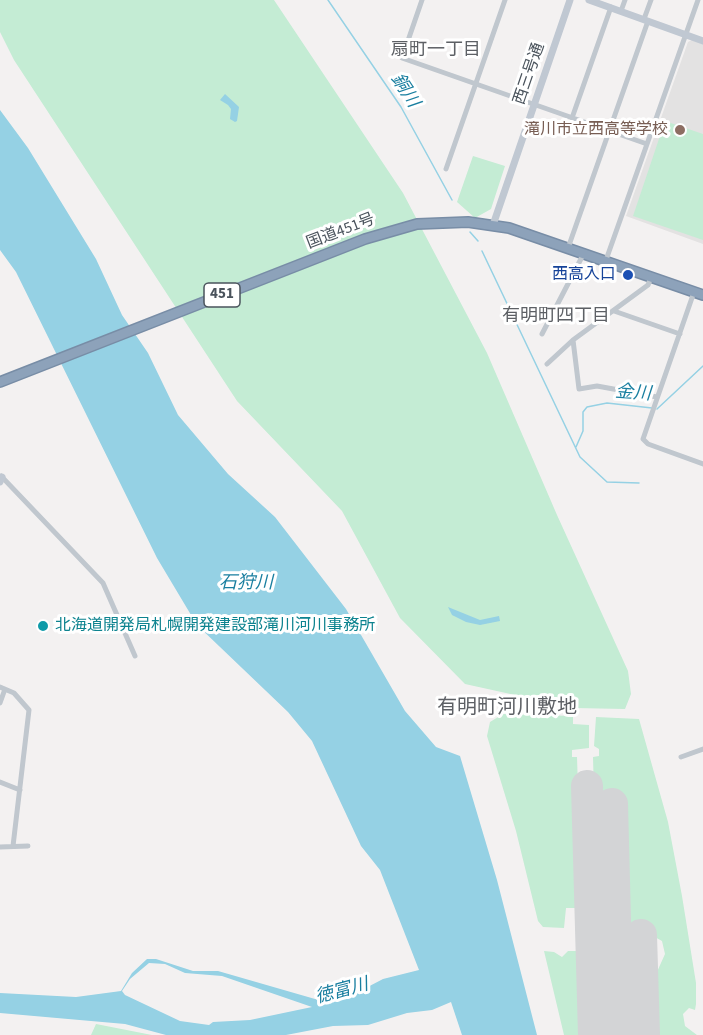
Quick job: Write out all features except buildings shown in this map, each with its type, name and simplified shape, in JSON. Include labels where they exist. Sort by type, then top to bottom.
[{"type":"highway","name":"国道451号","points":[[0,382],[365,239],[400,228],[434,223],[468,222],[493,225],[606,260],[699,293]]},
{"type":"street","points":[[422,0],[402,58],[647,144]]},
{"type":"street","points":[[446,169],[505,0]]},
{"type":"street","name":"西三号通","points":[[493,225],[570,0]]},
{"type":"street","points":[[589,0],[703,40]]},
{"type":"street","points":[[621,11],[625,0]]},
{"type":"street","points":[[568,248],[610,131],[651,0]]},
{"type":"street","points":[[606,260],[698,0]]},
{"type":"street","points":[[572,118],[611,7]]},
{"type":"street","points":[[542,334],[584,253]]},
{"type":"street","points":[[547,364],[573,340],[648,285],[651,277]]},
{"type":"street","points":[[699,293],[680,334],[657,397],[644,442],[703,464]]},
{"type":"street","points":[[614,311],[680,334]]},
{"type":"street","points":[[573,340],[579,389],[597,386],[657,397]]},
{"type":"street","points":[[1,478],[103,583],[135,656]]},
{"type":"street","points":[[0,703],[3,688],[14,693],[29,710],[13,846]]},
{"type":"street","points":[[681,757],[703,749]]},
{"type":"street","points":[[0,782],[20,790]]},
{"type":"street","points":[[0,847],[28,846]]},
{"type":"shaded area","name":"滝川市立西高等学校","points":[[692,40],[703,44],[703,244],[626,216],[688,42]]},
{"type":"green space","points":[[0,0],[274,0],[403,193],[487,353],[628,671],[631,694],[625,709],[574,708],[465,684],[400,618],[342,511],[237,401],[14,60],[0,32]]},
{"type":"green space","name":"滝川市立西高等学校","points":[[665,121],[703,134],[703,240],[633,216]]},
{"type":"green space","points":[[473,156],[505,166],[491,209],[475,218],[457,202]]},
{"type":"green space","points":[[503,714],[573,716],[573,724],[589,725],[589,748],[572,750],[572,757],[577,757],[582,908],[566,908],[564,928],[543,927],[538,921],[516,831],[487,736],[490,722]]},
{"type":"green space","points":[[596,717],[639,719],[668,822],[682,896],[696,983],[695,1010],[689,1008],[683,1014],[685,1026],[697,1035],[653,1035],[652,983],[665,954],[662,941],[653,936],[636,936],[638,1035],[601,1035],[599,978],[602,963],[600,908],[597,908],[593,757],[599,756],[599,749],[594,746]]},
{"type":"green space","points":[[585,774],[591,780],[595,908],[584,908],[580,780]]},
{"type":"green space","points":[[588,950],[594,950],[599,1035],[587,1035]]},
{"type":"green space","points":[[544,951],[554,952],[562,957],[568,951],[580,951],[585,1035],[564,1035]]},
{"type":"green space","points":[[96,1024],[152,1035],[91,1035]]},
{"type":"water","points":[[225,94],[239,107],[235,122],[230,119],[231,109],[220,100]]},
{"type":"water","name":"石狩川","points":[[0,110],[28,148],[96,259],[122,315],[148,353],[178,415],[228,474],[275,517],[346,609],[405,711],[436,747],[460,756],[497,880],[537,1035],[462,1035],[451,1002],[432,1010],[407,1013],[368,1025],[333,1026],[286,1035],[166,1035],[125,1024],[0,1013],[0,993],[76,997],[121,991],[132,973],[147,959],[156,959],[193,971],[218,971],[315,999],[334,1000],[360,991],[383,979],[419,970],[380,870],[361,846],[312,741],[288,712],[197,625],[157,558],[16,272],[0,250]],"holes":[[[149,963],[165,964],[185,973],[222,976],[312,1007],[250,1020],[213,1022],[209,1025],[180,1021],[125,995],[122,991],[130,979]]]},
{"type":"water","points":[[448,607],[480,620],[499,616],[500,621],[480,625],[466,622],[452,615]]},
{"type":"waterway","name":"銅川","points":[[328,0],[401,107],[452,200]]},
{"type":"waterway","name":"銅川","points":[[470,232],[478,241]]},
{"type":"waterway","name":"銅川","points":[[482,251],[580,457],[607,482],[639,483]]},
{"type":"waterway","name":"金川","points":[[657,409],[703,366]]},
{"type":"waterway","name":"金川","points":[[576,447],[583,431],[583,412],[587,407],[607,403],[652,408]]},
{"type":"runway","points":[[587,786],[594,1035]]},
{"type":"runway","points":[[612,804],[618,1035]]},
{"type":"runway","points":[[641,935],[644,1035]]},
{"type":"place","name":"滝川市立西高等学校","points":[[680,130]]},
{"type":"place","name":"西高入口","points":[[628,275]]},
{"type":"place","name":"北海道開発局札幌開発建設部滝川河川事務所","points":[[43,626]]},
{"type":"district","name":"扇町一丁目","points":[[436,51]]},
{"type":"district","name":"有明町四丁目","points":[[556,317]]},
{"type":"district","name":"有明町河川敷地","points":[[507,709]]},
{"type":"water label","name":"徳富川","points":[[342,992]]}]
